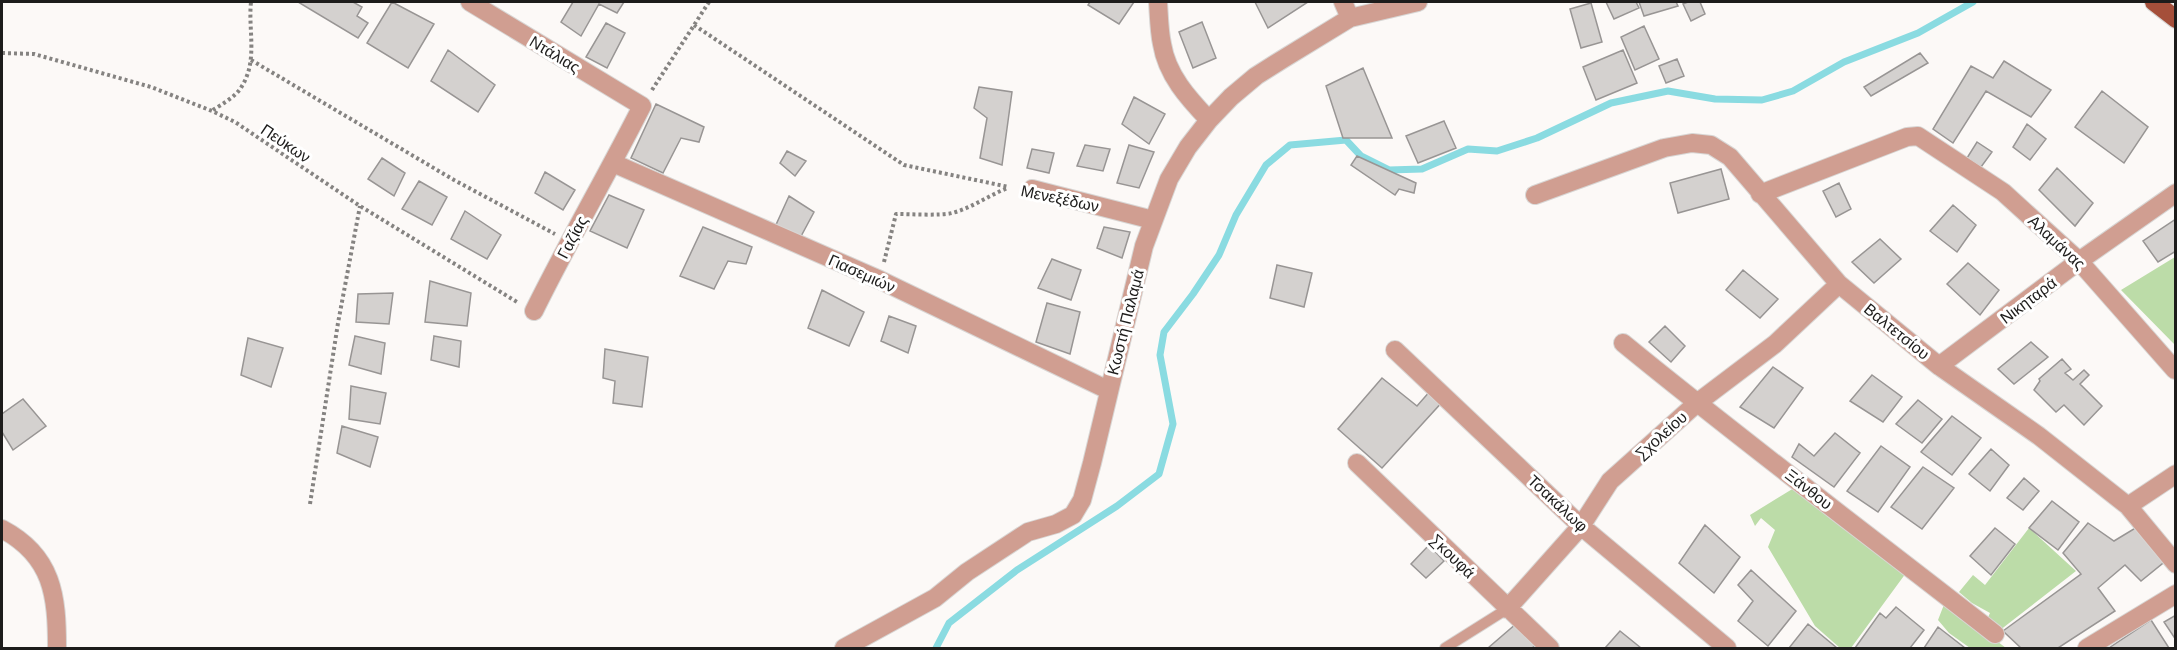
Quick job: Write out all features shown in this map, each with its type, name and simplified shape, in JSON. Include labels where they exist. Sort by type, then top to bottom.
[{"type":"main road","points":[[2154,2],[2175,19]]},
{"type":"street","name":"Ντάλιας","points":[[470,2],[642,106]]},
{"type":"street","points":[[1158,2],[1162,45],[1166,60],[1175,80],[1209,120]]},
{"type":"street","name":"Κωστή Παλαμά","points":[[844,648],[935,598],[967,572],[1028,532],[1056,524],[1073,514],[1082,500],[1143,246],[1169,179],[1188,147],[1209,120],[1256,76],[1347,10],[1418,2]]},
{"type":"street","name":"Γαζίας","points":[[534,311],[568,241],[613,163],[642,106]]},
{"type":"street","name":"Αλαμάνας","points":[[1760,194],[1907,136],[1918,136],[2003,192],[2079,261],[2175,370]]},
{"type":"street","name":"Βαλτετσίου","points":[[1535,195],[1664,148],[1692,143],[1711,145],[1730,157],[1839,284],[1939,366],[2039,436],[2128,506],[2175,564]]},
{"type":"street","name":"Γιασεμιών","points":[[613,163],[880,280],[1108,390]]},
{"type":"street","name":"Μενεξέδων","points":[[1032,189],[1153,220]]},
{"type":"street","name":"Νικηταρά","points":[[1939,366],[2079,261],[2175,193]]},
{"type":"street","name":"Σχολείου","points":[[1507,609],[1581,526],[1610,481],[1696,404],[1775,344],[1839,284]]},
{"type":"street","name":"Ξάνθου","points":[[1623,343],[1696,404],[1781,467],[1995,634]]},
{"type":"street","name":"Τσακάλωφ","points":[[1395,350],[1581,526],[1727,648]]},
{"type":"street","name":"Σκουφά","points":[[1357,463],[1550,648]]},
{"type":"street","points":[[2128,506],[2175,474]]},
{"type":"street","points":[[2,529],[14,536],[40,561],[56,604],[57,648]]},
{"type":"street","points":[[2087,648],[2175,594]]},
{"type":"lane","points":[[1445,648],[1507,609]]},
{"type":"path","points":[[212,111],[230,99],[242,87],[251,60],[251,2]]},
{"type":"path","points":[[642,106],[709,2]]},
{"type":"path","points":[[694,25],[904,165],[1009,187]]},
{"type":"path","name":"Πεύκων","points":[[2,53],[34,54],[151,87],[235,122],[360,207],[534,311]]},
{"type":"path","points":[[251,60],[454,180],[568,241]]},
{"type":"path","name":"Μενεξέδων","points":[[880,280],[896,214],[951,213],[968,208],[989,195],[1009,187],[1032,189]]},
{"type":"path","points":[[310,504],[338,322],[360,207]]},
{"type":"green space","points":[[2175,257],[2175,345],[2121,290]]},
{"type":"green space","points":[[1794,488],[1906,573],[1851,648],[1840,648],[1815,626],[1768,547],[1775,530],[1761,518],[1755,526],[1750,515]]},
{"type":"green space","points":[[2029,528],[2076,571],[1995,634],[1984,626],[1990,613],[1972,603],[1959,592],[1973,575],[1985,585]]},
{"type":"green space","points":[[1945,602],[2006,648],[1970,648],[1949,633],[1938,620]]},
{"type":"building","points":[[298,2],[353,2],[362,7],[357,16],[368,23],[358,38]]},
{"type":"building","points":[[392,2],[434,24],[408,68],[367,43]]},
{"type":"building","points":[[573,2],[624,2],[617,13],[599,4],[581,36],[561,22]]},
{"type":"building","points":[[1090,2],[1134,2],[1119,24],[1088,5]]},
{"type":"building","points":[[1255,2],[1308,2],[1268,28]]},
{"type":"building","points":[[1606,2],[1636,2],[1639,8],[1614,19]]},
{"type":"building","points":[[1639,2],[1676,2],[1678,6],[1644,16]]},
{"type":"building","points":[[1700,2],[1705,14],[1691,21],[1683,4]]},
{"type":"building","points":[[1591,3],[1602,42],[1581,48],[1570,9]]},
{"type":"building","points":[[1202,22],[1216,58],[1193,68],[1179,32]]},
{"type":"building","points":[[606,23],[625,33],[607,68],[586,57]]},
{"type":"building","points":[[1644,26],[1659,59],[1635,70],[1621,37]]},
{"type":"building","points":[[448,50],[495,85],[478,112],[431,81]]},
{"type":"building","points":[[1623,50],[1637,83],[1596,100],[1583,67]]},
{"type":"building","points":[[1920,53],[1928,63],[1871,96],[1864,87]]},
{"type":"building","points":[[1677,59],[1684,76],[1666,83],[1659,66]]},
{"type":"building","points":[[2004,61],[2051,90],[2031,117],[1986,91],[1953,143],[1933,129],[1971,66],[1993,78]]},
{"type":"building","points":[[1363,68],[1392,138],[1343,138],[1326,86]]},
{"type":"building","points":[[979,87],[1012,92],[1002,165],[980,158],[987,118],[974,108]]},
{"type":"building","points":[[2102,91],[2148,127],[2124,163],[2075,127]]},
{"type":"building","points":[[1134,97],[1165,114],[1149,144],[1122,124]]},
{"type":"building","points":[[656,104],[704,127],[699,142],[681,138],[663,173],[631,158]]},
{"type":"building","points":[[1444,121],[1456,148],[1418,163],[1406,136]]},
{"type":"building","points":[[2027,124],[2046,139],[2030,160],[2013,147]]},
{"type":"building","points":[[1977,142],[1992,152],[1981,167],[1967,158]]},
{"type":"building","points":[[1085,145],[1110,149],[1103,171],[1077,166]]},
{"type":"building","points":[[1129,145],[1154,152],[1139,188],[1117,183]]},
{"type":"building","points":[[1032,149],[1054,153],[1049,173],[1027,168]]},
{"type":"building","points":[[787,151],[806,161],[795,176],[780,163]]},
{"type":"building","points":[[1357,156],[1416,183],[1414,193],[1399,189],[1395,195],[1351,165]]},
{"type":"building","points":[[382,158],[405,173],[394,196],[368,179]]},
{"type":"building","points":[[2057,168],[2093,203],[2075,226],[2039,190]]},
{"type":"building","points":[[1721,169],[1729,199],[1678,213],[1670,183]]},
{"type":"building","points":[[545,172],[575,190],[563,210],[535,193]]},
{"type":"building","points":[[419,181],[447,197],[432,225],[402,209]]},
{"type":"building","points":[[1839,183],[1851,209],[1836,217],[1823,191]]},
{"type":"building","points":[[609,195],[644,210],[627,248],[590,231]]},
{"type":"building","points":[[789,196],[814,212],[799,240],[775,227]]},
{"type":"building","points":[[1953,205],[1976,225],[1957,252],[1930,231]]},
{"type":"building","points":[[465,211],[501,235],[487,259],[451,239]]},
{"type":"building","points":[[2176,219],[2176,251],[2158,262],[2143,241]]},
{"type":"building","points":[[703,227],[752,247],[746,264],[728,261],[714,289],[680,276]]},
{"type":"building","points":[[1104,227],[1130,232],[1122,258],[1097,248]]},
{"type":"building","points":[[1880,239],[1901,259],[1874,283],[1852,262]]},
{"type":"building","points":[[1052,259],[1081,270],[1071,300],[1038,288]]},
{"type":"building","points":[[1968,263],[1999,290],[1980,315],[1947,284]]},
{"type":"building","points":[[1277,265],[1312,273],[1304,307],[1270,298]]},
{"type":"building","points":[[1743,270],[1778,299],[1760,318],[1726,290]]},
{"type":"building","points":[[430,281],[471,293],[467,326],[425,322]]},
{"type":"building","points":[[822,290],[864,312],[849,346],[808,328]]},
{"type":"building","points":[[393,293],[389,324],[356,322],[358,294]]},
{"type":"building","points":[[1047,303],[1080,312],[1070,354],[1036,342]]},
{"type":"building","points":[[889,316],[916,326],[908,353],[881,341]]},
{"type":"building","points":[[1665,326],[1685,346],[1671,362],[1649,342]]},
{"type":"building","points":[[355,336],[385,343],[381,374],[349,365]]},
{"type":"building","points":[[434,336],[461,341],[459,367],[431,360]]},
{"type":"building","points":[[248,338],[283,348],[271,387],[241,375]]},
{"type":"building","points":[[2031,342],[2048,357],[2014,384],[1998,369]]},
{"type":"building","points":[[605,349],[648,357],[642,407],[613,403],[615,381],[603,378]]},
{"type":"building","points":[[2062,359],[2071,369],[2065,373],[2073,380],[2084,370],[2089,375],[2080,384],[2102,406],[2084,425],[2064,405],[2056,412],[2034,390],[2039,379]]},
{"type":"building","points":[[1773,367],[1803,388],[1774,428],[1740,407]]},
{"type":"building","points":[[1872,375],[1902,397],[1883,422],[1850,401]]},
{"type":"building","points":[[1382,378],[1417,406],[1431,390],[1444,400],[1382,468],[1338,429]]},
{"type":"building","points":[[351,386],[386,393],[380,424],[349,419]]},
{"type":"building","points":[[23,399],[46,426],[13,450],[2,432],[2,414]]},
{"type":"building","points":[[1918,400],[1942,419],[1922,443],[1896,424]]},
{"type":"building","points":[[1952,416],[1981,438],[1952,475],[1921,452]]},
{"type":"building","points":[[342,426],[378,437],[370,467],[337,453]]},
{"type":"building","points":[[1835,433],[1860,453],[1834,487],[1792,457],[1799,444],[1814,456]]},
{"type":"building","points":[[1881,446],[1910,467],[1878,512],[1847,491]]},
{"type":"building","points":[[1991,449],[2009,465],[1990,491],[1969,474]]},
{"type":"building","points":[[1923,467],[1954,488],[1922,529],[1891,507]]},
{"type":"building","points":[[2024,478],[2039,491],[2023,510],[2007,498]]},
{"type":"building","points":[[2052,501],[2079,522],[2058,550],[2029,528]]},
{"type":"building","points":[[2088,523],[2114,541],[2142,524],[2168,559],[2141,581],[2125,565],[2098,588],[2115,611],[2058,648],[2021,648],[2003,631],[2081,574],[2063,553]]},
{"type":"building","points":[[1705,525],[1740,557],[1714,593],[1679,563]]},
{"type":"building","points":[[1995,528],[2015,544],[1991,575],[1970,556]]},
{"type":"building","points":[[1429,545],[1444,561],[1426,578],[1411,564]]},
{"type":"building","points":[[1751,570],[1796,611],[1768,646],[1738,621],[1753,601],[1738,585]]},
{"type":"building","points":[[1896,607],[1924,630],[1910,648],[1855,648],[1880,613],[1886,618]]},
{"type":"building","points":[[2176,615],[2176,640],[2164,622]]},
{"type":"building","points":[[2151,620],[2169,648],[2109,648]]},
{"type":"building","points":[[1517,623],[1537,644],[1532,648],[1488,648]]},
{"type":"building","points":[[1808,624],[1837,648],[1789,648]]},
{"type":"building","points":[[1938,627],[1965,648],[1924,648]]},
{"type":"building","points":[[1620,631],[1641,648],[1605,648]]},
{"type":"waterway","points":[[936,648],[949,623],[1017,570],[1117,506],[1159,474],[1173,424],[1160,355],[1164,332],[1219,255],[1236,215],[1266,165],[1290,145],[1346,140],[1361,156],[1389,170],[1422,169],[1468,149],[1497,151],[1537,138],[1611,103],[1668,91],[1715,99],[1762,100],[1793,91],[1844,62],[1918,33],[1973,2]]}]
